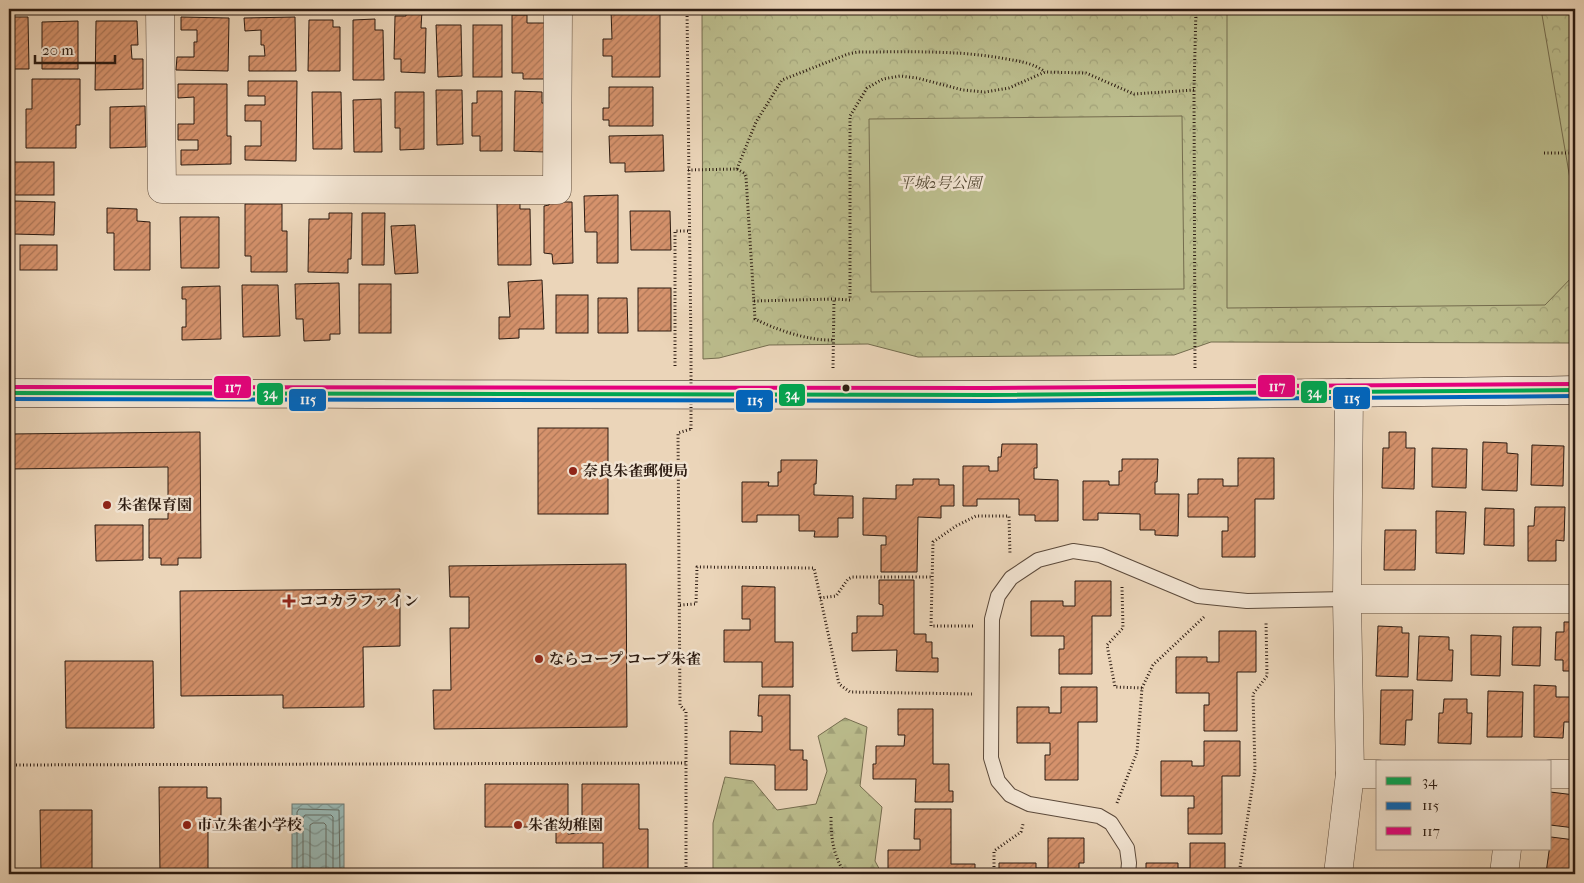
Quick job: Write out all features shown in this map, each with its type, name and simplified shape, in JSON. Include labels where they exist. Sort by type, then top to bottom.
[{"type":"street","points":[[160,9],[162,189],[528,190],[557,190],[558,9]]},
{"type":"street","points":[[9,393],[833,395],[1349,394],[1575,390]]},
{"type":"street","points":[[1338,874],[1350,774],[1347,599],[1349,394]]},
{"type":"street","points":[[1347,599],[1575,599]]},
{"type":"street","points":[[1350,774],[1376,774]]},
{"type":"street","points":[[1552,774],[1575,774]]},
{"type":"street","points":[[1504,874],[1507,850]]},
{"type":"lane","points":[[1128,874],[1127,848],[1120,834],[1111,823],[1099,816],[1029,804],[1010,795],[998,781],[991,758],[992,619],[998,596],[1010,578],[1038,560],[1073,551],[1100,555],[1198,596],[1247,601],[1347,599]]},
{"type":"path","points":[[686,874],[686,712],[680,705],[678,433],[691,429],[687,9]]},
{"type":"path","points":[[1195,394],[1194,90],[1196,9]]},
{"type":"path","points":[[737,169],[756,122],[782,80],[848,54],[947,52],[980,55],[1024,62],[1038,67],[1045,72]]},
{"type":"path","points":[[754,301],[850,300],[850,116],[867,88],[883,79],[900,76],[918,78],[963,90],[985,92],[1009,88],[1045,72],[1086,73],[1134,94],[1194,90]]},
{"type":"path","points":[[1544,153],[1575,153]]},
{"type":"path","points":[[688,170],[737,169],[744,173],[746,177],[755,319],[764,324],[818,340],[833,340]]},
{"type":"path","points":[[675,366],[675,231],[689,231]]},
{"type":"path","points":[[833,395],[834,300]]},
{"type":"path","points":[[992,626],[931,626],[933,542],[956,526],[976,516],[1009,516],[1010,578]]},
{"type":"path","points":[[1122,565],[1123,628],[1107,645],[1115,687],[1142,688]]},
{"type":"path","points":[[680,605],[696,604],[697,567],[814,568],[840,684],[850,692],[991,695]]},
{"type":"path","points":[[820,598],[836,596],[841,592],[848,579],[852,577],[932,577]]},
{"type":"path","points":[[1108,821],[1114,812],[1137,752],[1142,688],[1153,665],[1204,619],[1214,598]]},
{"type":"path","points":[[1239,874],[1255,769],[1253,694],[1267,676],[1266,600]]},
{"type":"path","points":[[9,766],[686,764]]},
{"type":"path","points":[[994,874],[994,851],[1021,832],[1029,804]]},
{"type":"path","points":[[831,816],[831,839],[838,862],[846,874]]},
{"type":"green space","name":"平城2号公園","points":[[702,9],[1575,9],[1575,343],[1211,342],[1174,355],[918,357],[868,344],[769,345],[719,358],[703,359]]},
{"type":"green space","points":[[1227,9],[1541,9],[1570,179],[1575,274],[1545,305],[1227,308]]},
{"type":"green space","points":[[1182,116],[1184,289],[871,292],[869,119]]},
{"type":"green space","points":[[845,718],[867,727],[860,786],[882,807],[875,861],[882,874],[713,874],[713,823],[725,777],[753,781],[777,810],[816,804],[827,771],[818,736]]},
{"type":"water","points":[[292,804],[344,804],[344,874],[292,874]]},
{"type":"building","points":[[406,10],[422,10],[421,28],[426,28],[425,73],[401,72],[401,59],[394,59],[395,16],[406,16]]},
{"type":"building","points":[[611,10],[660,10],[660,77],[612,77],[612,56],[603,56],[603,39],[612,39]]},
{"type":"building","points":[[512,15],[527,15],[527,23],[546,23],[546,79],[523,79],[523,73],[512,73]]},
{"type":"building","points":[[9,17],[28,17],[29,69],[9,69]]},
{"type":"building","points":[[181,17],[229,18],[228,71],[176,70],[177,57],[194,57],[194,42],[197,42],[197,30],[181,30]]},
{"type":"building","points":[[295,17],[296,71],[249,71],[249,56],[265,56],[264,45],[261,45],[261,30],[245,31],[244,18]]},
{"type":"building","points":[[375,19],[375,30],[383,30],[384,80],[353,80],[353,20]]},
{"type":"building","points":[[309,20],[333,20],[333,27],[340,27],[340,71],[308,71]]},
{"type":"building","points":[[78,21],[78,69],[42,69],[42,22]]},
{"type":"building","points":[[96,21],[137,21],[138,45],[131,45],[132,59],[143,59],[143,89],[95,90]]},
{"type":"building","points":[[436,25],[461,25],[462,76],[438,77]]},
{"type":"building","points":[[473,25],[502,25],[502,77],[473,77]]},
{"type":"building","points":[[32,79],[80,79],[80,125],[76,125],[76,148],[26,148],[26,109],[32,109]]},
{"type":"building","points":[[248,81],[297,81],[296,161],[245,160],[245,146],[261,146],[261,121],[245,121],[245,105],[265,105],[265,96],[248,96]]},
{"type":"building","points":[[178,84],[227,84],[227,136],[231,136],[231,164],[181,165],[181,150],[198,150],[198,140],[178,140],[178,124],[194,124],[194,97],[178,98]]},
{"type":"building","points":[[609,87],[653,87],[653,126],[609,126],[609,120],[603,120],[603,108],[609,108]]},
{"type":"building","points":[[436,90],[462,90],[463,144],[437,145]]},
{"type":"building","points":[[477,91],[502,91],[502,151],[480,151],[480,136],[472,136],[472,103],[477,103]]},
{"type":"building","points":[[515,91],[542,92],[542,103],[547,103],[546,152],[514,151]]},
{"type":"building","points":[[312,92],[341,92],[342,149],[313,149]]},
{"type":"building","points":[[395,92],[424,92],[424,149],[400,150],[400,128],[395,128]]},
{"type":"building","points":[[381,99],[382,152],[354,152],[353,100]]},
{"type":"building","points":[[145,106],[146,147],[110,148],[110,107]]},
{"type":"building","points":[[663,135],[664,171],[625,172],[625,163],[610,163],[609,136]]},
{"type":"building","points":[[9,162],[54,162],[54,195],[9,195]]},
{"type":"building","points":[[618,195],[618,263],[597,263],[597,232],[585,232],[584,196]]},
{"type":"building","points":[[14,201],[55,202],[54,235],[13,234]]},
{"type":"building","points":[[497,202],[520,202],[520,209],[530,209],[531,265],[498,265]]},
{"type":"building","points":[[550,202],[572,202],[573,263],[553,264],[552,254],[544,253],[544,206],[549,205]]},
{"type":"building","points":[[245,204],[282,204],[282,231],[287,231],[287,272],[251,272],[251,256],[245,256]]},
{"type":"building","points":[[107,208],[137,209],[137,221],[150,222],[150,270],[114,270],[114,233],[107,233]]},
{"type":"building","points":[[630,211],[670,211],[671,250],[631,250]]},
{"type":"building","points":[[329,213],[352,213],[351,259],[348,259],[348,273],[308,272],[309,219],[329,219]]},
{"type":"building","points":[[362,213],[385,213],[384,265],[362,265]]},
{"type":"building","points":[[180,217],[219,217],[219,268],[181,268]]},
{"type":"building","points":[[415,225],[418,273],[395,274],[391,226]]},
{"type":"building","points":[[20,245],[57,245],[57,270],[20,270]]},
{"type":"building","points":[[542,280],[544,329],[519,329],[519,338],[499,339],[499,317],[510,317],[508,282]]},
{"type":"building","points":[[339,283],[340,334],[330,334],[330,340],[304,341],[303,319],[296,319],[295,284]]},
{"type":"building","points":[[359,284],[391,284],[391,333],[359,333]]},
{"type":"building","points":[[242,285],[278,285],[280,336],[243,337]]},
{"type":"building","points":[[220,286],[221,339],[182,340],[182,327],[186,327],[186,299],[182,299],[182,287]]},
{"type":"building","points":[[638,288],[671,288],[671,331],[638,331]]},
{"type":"building","points":[[556,295],[588,295],[588,333],[556,333]]},
{"type":"building","points":[[598,298],[627,298],[628,333],[598,333]]},
{"type":"building","name":"奈良朱雀郵便局","points":[[538,428],[608,428],[608,514],[538,514]]},
{"type":"building","points":[[200,432],[201,558],[178,558],[178,565],[161,565],[161,558],[149,558],[149,519],[168,519],[168,467],[9,469],[9,434]]},
{"type":"building","points":[[1389,432],[1406,432],[1406,448],[1415,448],[1414,489],[1382,488],[1383,448],[1389,448]]},
{"type":"building","points":[[1483,442],[1507,443],[1507,453],[1518,454],[1517,491],[1482,490]]},
{"type":"building","points":[[1002,444],[1037,444],[1037,468],[1034,468],[1034,479],[1058,480],[1058,521],[1035,521],[1035,515],[1019,515],[1019,499],[977,499],[977,506],[963,506],[963,466],[989,466],[989,471],[998,471],[998,457],[1001,457]]},
{"type":"building","points":[[1532,445],[1564,446],[1563,486],[1531,485]]},
{"type":"building","points":[[1432,448],[1467,449],[1466,488],[1432,487]]},
{"type":"building","points":[[1238,458],[1274,458],[1274,499],[1255,499],[1255,557],[1222,557],[1222,531],[1228,531],[1228,517],[1188,517],[1188,494],[1198,494],[1198,479],[1223,479],[1223,486],[1238,486]]},
{"type":"building","points":[[1122,459],[1158,459],[1155,494],[1179,494],[1178,536],[1155,535],[1155,530],[1140,530],[1140,514],[1098,513],[1098,520],[1083,520],[1083,481],[1109,481],[1109,485],[1119,485],[1119,471],[1122,471]]},
{"type":"building","points":[[781,460],[817,460],[814,495],[853,496],[853,518],[838,518],[838,537],[814,537],[815,531],[799,531],[799,515],[757,515],[757,522],[742,522],[742,482],[769,482],[768,486],[778,486],[778,472],[781,472]]},
{"type":"building","points":[[913,479],[939,479],[939,485],[954,485],[954,506],[941,506],[941,518],[918,517],[917,572],[881,572],[881,545],[886,545],[886,536],[863,535],[863,498],[896,499],[896,485],[913,485]]},
{"type":"building","points":[[1535,507],[1565,507],[1564,541],[1556,540],[1556,561],[1528,561],[1528,526],[1534,526]]},
{"type":"building","points":[[1485,508],[1514,509],[1514,546],[1484,545]]},
{"type":"building","points":[[1436,511],[1466,512],[1464,554],[1436,553]]},
{"type":"building","points":[[95,525],[143,525],[143,560],[96,561]]},
{"type":"building","points":[[1385,530],[1416,530],[1415,570],[1384,570]]},
{"type":"building","name":"ならコープ コープ朱雀","points":[[626,564],[627,727],[434,729],[433,690],[451,690],[450,628],[469,628],[469,597],[450,597],[449,566]]},
{"type":"building","points":[[879,580],[914,580],[914,634],[926,634],[926,642],[932,642],[932,658],[938,658],[938,672],[896,671],[897,650],[852,651],[852,633],[857,633],[857,616],[883,616],[883,605],[879,604]]},
{"type":"building","points":[[1075,581],[1111,581],[1111,616],[1092,616],[1092,674],[1059,674],[1059,649],[1064,649],[1064,636],[1031,636],[1031,601],[1063,601],[1063,606],[1075,606]]},
{"type":"building","points":[[742,586],[775,587],[775,642],[793,642],[793,687],[762,687],[762,662],[724,662],[724,630],[750,630],[750,619],[742,619]]},
{"type":"building","points":[[400,589],[400,646],[363,647],[364,707],[283,708],[283,695],[181,696],[180,591]]},
{"type":"building","points":[[1564,622],[1575,622],[1575,671],[1563,671],[1563,660],[1555,660],[1556,632],[1564,632]]},
{"type":"building","points":[[1378,626],[1402,627],[1402,633],[1409,633],[1408,677],[1376,676]]},
{"type":"building","points":[[1513,627],[1541,627],[1540,666],[1512,665]]},
{"type":"building","points":[[1219,631],[1256,631],[1256,672],[1237,672],[1237,731],[1204,731],[1204,705],[1209,705],[1209,693],[1176,693],[1176,657],[1207,657],[1207,662],[1219,662]]},
{"type":"building","points":[[1471,635],[1501,636],[1500,676],[1471,675]]},
{"type":"building","points":[[1419,636],[1449,637],[1449,650],[1453,650],[1452,681],[1417,680]]},
{"type":"building","points":[[65,661],[153,661],[154,728],[66,728]]},
{"type":"building","points":[[1534,685],[1556,686],[1556,697],[1571,697],[1571,722],[1564,722],[1563,738],[1534,737]]},
{"type":"building","points":[[1061,687],[1097,687],[1097,722],[1078,722],[1078,780],[1045,780],[1045,755],[1050,755],[1050,743],[1017,743],[1017,707],[1049,707],[1049,713],[1061,713]]},
{"type":"building","points":[[1381,690],[1413,690],[1412,720],[1406,720],[1405,745],[1380,744]]},
{"type":"building","points":[[1488,691],[1523,692],[1522,737],[1487,737]]},
{"type":"building","points":[[759,695],[790,695],[790,750],[803,750],[803,760],[807,760],[807,790],[775,790],[775,765],[730,764],[730,731],[762,732],[762,716],[758,716]]},
{"type":"building","points":[[1444,699],[1467,699],[1467,713],[1472,713],[1471,744],[1438,743],[1439,713],[1443,713]]},
{"type":"building","points":[[898,709],[933,709],[933,764],[949,764],[949,791],[953,791],[953,802],[915,802],[916,779],[873,779],[873,764],[876,764],[876,746],[904,746],[905,735],[898,735]]},
{"type":"building","points":[[1204,741],[1240,741],[1240,776],[1222,776],[1222,834],[1188,834],[1188,808],[1194,808],[1194,796],[1161,796],[1161,761],[1192,761],[1192,766],[1204,766]]},
{"type":"building","points":[[485,784],[568,784],[568,834],[582,833],[582,784],[639,784],[639,829],[648,829],[648,874],[603,874],[603,843],[556,843],[556,827],[485,827]]},
{"type":"building","points":[[159,787],[207,787],[207,798],[221,798],[221,828],[208,828],[208,874],[160,874]]},
{"type":"building","points":[[1552,792],[1575,795],[1575,828],[1552,825]]},
{"type":"building","points":[[915,809],[951,809],[951,864],[975,864],[975,874],[888,874],[888,850],[920,850],[920,839],[914,839]]},
{"type":"building","points":[[40,810],[92,810],[92,874],[41,874]]},
{"type":"building","points":[[1552,837],[1575,840],[1575,874],[1546,873],[1549,850],[1552,850]]},
{"type":"building","points":[[1048,838],[1084,838],[1084,863],[1079,863],[1079,874],[999,874],[999,863],[1036,863],[1036,868],[1048,868]]},
{"type":"building","points":[[1190,843],[1225,843],[1225,874],[1146,874],[1146,863],[1178,863],[1178,868],[1190,868]]},
{"type":"transit line","name":"117","points":[[9,387],[988,388],[1575,384]]},
{"type":"transit line","name":"34","points":[[9,393],[988,395],[1575,390]]},
{"type":"transit line","name":"115","points":[[9,399],[988,401],[1575,396]]},
{"type":"place","name":"奈良朱雀郵便局","points":[[573,471]]},
{"type":"place","name":"朱雀保育園","points":[[107,505]]},
{"type":"place","name":"ココカラファイン","points":[[289,601]]},
{"type":"place","name":"ならコープ コープ朱雀","points":[[539,659]]},
{"type":"place","name":"市立朱雀小学校","points":[[187,825]]},
{"type":"place","name":"朱雀幼稚園","points":[[518,825]]}]
